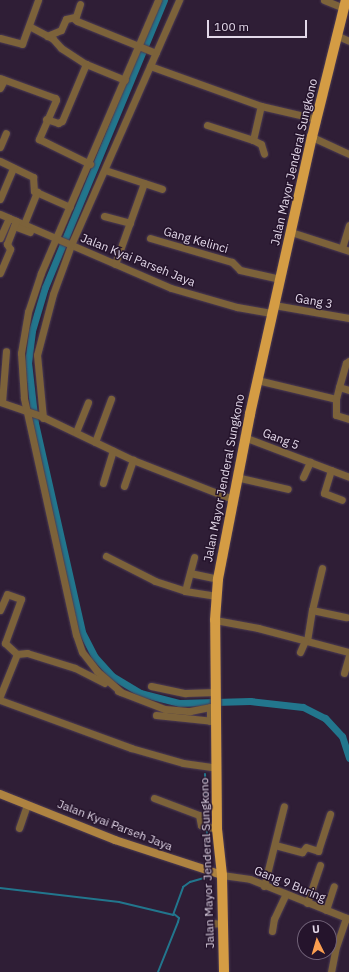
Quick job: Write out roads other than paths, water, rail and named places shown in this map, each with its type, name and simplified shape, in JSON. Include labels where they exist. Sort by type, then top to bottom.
[{"type":"main road","name":"Jalan Mayor Jenderal Sungkono","points":[[224,972],[217,923],[222,875],[210,828],[211,768],[208,708],[216,693],[215,620],[218,579],[244,437],[316,119],[345,4]]},
{"type":"main road","name":"Jalan Kyai Parseh Jaya","points":[[0,794],[115,840],[222,875]]},
{"type":"street","points":[[0,38],[20,45],[29,26],[38,0]]},
{"type":"street","points":[[121,692],[97,671],[82,652],[76,635],[28,412],[21,376],[21,353],[28,312],[56,238],[90,164],[158,0]]},
{"type":"street","points":[[42,417],[37,355],[46,315],[70,245],[105,170],[177,0]]},
{"type":"street","points":[[324,0],[345,4]]},
{"type":"street","points":[[75,17],[80,4]]},
{"type":"street","points":[[47,36],[61,30],[66,19],[75,17]]},
{"type":"street","points":[[75,17],[77,21],[155,53]]},
{"type":"street","points":[[29,26],[47,36],[86,64],[125,80]]},
{"type":"street","points":[[338,36],[349,41]]},
{"type":"street","points":[[46,119],[58,123],[62,121],[86,64]]},
{"type":"street","points":[[150,66],[261,106],[316,119]]},
{"type":"street","points":[[0,88],[2,79],[55,98],[56,100],[39,135],[40,140],[90,164]]},
{"type":"street","points":[[253,140],[261,106]]},
{"type":"street","points":[[207,125],[261,144],[264,154]]},
{"type":"street","points":[[0,147],[6,133]]},
{"type":"street","points":[[312,138],[332,144],[349,154]]},
{"type":"street","points":[[0,161],[34,178],[32,188],[36,192],[70,207]]},
{"type":"street","points":[[0,198],[13,168]]},
{"type":"street","points":[[105,170],[162,189]]},
{"type":"street","points":[[115,264],[144,183]]},
{"type":"street","points":[[24,224],[36,192]]},
{"type":"street","name":"Jalan Kyai Parseh Jaya","points":[[0,214],[5,220],[15,224],[24,224],[115,264],[199,297],[273,309]]},
{"type":"street","points":[[104,216],[130,223]]},
{"type":"street","points":[[2,241],[5,220]]},
{"type":"street","points":[[2,241],[15,224],[30,232]]},
{"type":"street","points":[[342,248],[349,225]]},
{"type":"street","points":[[290,232],[349,251]]},
{"type":"street","name":"Gang Kelinci","points":[[150,238],[232,262],[240,270],[280,279]]},
{"type":"street","points":[[0,273],[10,249],[2,241]]},
{"type":"street","name":"Gang 3","points":[[273,309],[349,318]]},
{"type":"street","points":[[6,351],[1,402],[42,417],[133,460],[232,499]]},
{"type":"street","points":[[349,361],[346,363],[336,399],[336,415],[349,419]]},
{"type":"street","points":[[257,380],[336,399]]},
{"type":"street","points":[[339,387],[349,390]]},
{"type":"street","points":[[95,442],[111,399]]},
{"type":"street","points":[[76,432],[88,402]]},
{"type":"street","name":"Gang 5","points":[[244,437],[349,477]]},
{"type":"street","points":[[103,483],[113,450]]},
{"type":"street","points":[[124,486],[133,460]]},
{"type":"street","points":[[303,477],[310,462]]},
{"type":"street","points":[[331,470],[324,493],[342,500]]},
{"type":"street","points":[[236,477],[288,489]]},
{"type":"street","points":[[106,556],[155,581],[185,591],[217,596]]},
{"type":"street","points":[[185,591],[194,557]]},
{"type":"street","points":[[300,652],[306,641],[322,568]]},
{"type":"street","points":[[190,573],[218,579]]},
{"type":"street","points":[[0,610],[7,594],[21,599],[5,643],[16,654]]},
{"type":"street","points":[[312,610],[346,617]]},
{"type":"street","points":[[215,620],[306,641],[349,654],[344,673]]},
{"type":"street","points":[[16,654],[27,653],[75,668],[121,692],[165,709],[190,711],[208,708]]},
{"type":"street","points":[[0,696],[16,654]]},
{"type":"street","points":[[150,686],[185,693],[216,693]]},
{"type":"street","points":[[0,700],[131,748],[211,768]]},
{"type":"street","points":[[156,715],[209,721]]},
{"type":"street","points":[[154,798],[199,815],[201,825],[210,828]]},
{"type":"street","points":[[19,828],[27,805]]},
{"type":"street","points":[[264,886],[284,806]]},
{"type":"street","points":[[275,845],[302,852],[306,847],[318,851],[330,814]]},
{"type":"street","points":[[307,903],[320,865]]},
{"type":"street","name":"Gang 9 Buring","points":[[222,875],[242,877],[285,895],[348,918]]},
{"type":"street","points":[[326,910],[334,886]]},
{"type":"street","points":[[272,931],[274,919],[285,895]]},
{"type":"street","points":[[331,972],[336,947],[348,918]]},
{"type":"waterway","points":[[164,0],[45,287],[32,331],[28,362],[35,423],[82,632],[95,657],[112,676],[140,693],[179,703],[250,701],[303,707],[325,718],[342,736],[349,758]]},
{"type":"waterway","points":[[205,774],[207,824]]},
{"type":"waterway","points":[[207,829],[208,868]]},
{"type":"waterway","points":[[0,888],[119,902],[173,915],[183,887],[190,882],[208,877]]},
{"type":"waterway","points":[[158,972],[178,922],[179,918],[174,914]]}]
